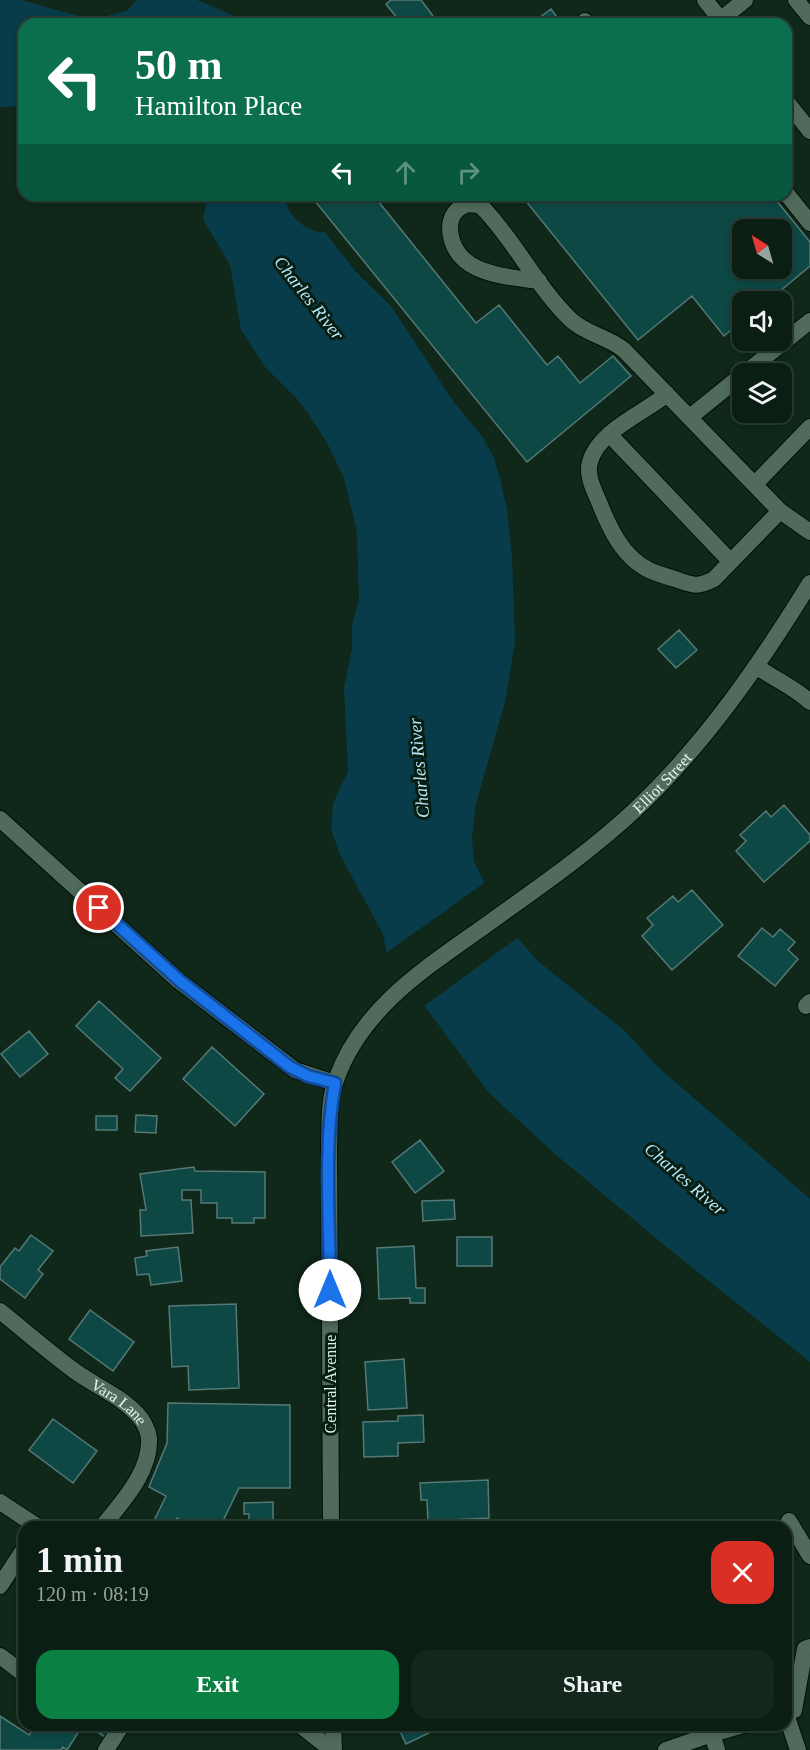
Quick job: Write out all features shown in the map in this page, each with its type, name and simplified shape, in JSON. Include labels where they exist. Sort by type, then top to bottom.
[{"type":"main road","points":[[705,0],[717,18]]},
{"type":"main road","points":[[725,18],[745,0]]},
{"type":"main road","points":[[796,0],[810,17]]},
{"type":"main road","points":[[792,108],[810,131]]},
{"type":"main road","points":[[792,200],[810,223]]},
{"type":"main road","points":[[539,281],[492,274],[479,270],[464,260],[456,251],[452,239],[450,225],[453,214],[466,204],[479,205],[484,209],[539,281],[574,322],[619,346],[780,511],[810,532]]},
{"type":"main road","points":[[757,363],[810,321]]},
{"type":"main road","points":[[690,417],[732,383]]},
{"type":"main road","points":[[667,394],[609,434],[593,454],[589,471],[590,480],[601,508],[620,544],[639,564],[651,571],[697,586],[714,579],[780,511]]},
{"type":"main road","points":[[754,484],[810,427]]},
{"type":"main road","points":[[609,434],[730,561]]},
{"type":"main road","name":"Elliot Street","points":[[468,938],[585,853],[638,807],[692,750],[756,666],[810,584]]},
{"type":"main road","points":[[756,666],[799,692],[810,702]]},
{"type":"main road","points":[[0,819],[164,969],[197,996],[295,1070],[335,1083]]},
{"type":"main road","name":"Central Avenue","points":[[331,1521],[329,1147],[335,1083],[346,1056],[386,1002],[405,984],[468,938]]},
{"type":"main road","name":"Vara Lane","points":[[0,1311],[69,1366],[128,1406],[145,1425],[149,1438],[142,1469],[125,1498],[107,1521]]},
{"type":"main road","points":[[0,1502],[29,1521]]},
{"type":"main road","points":[[792,1526],[810,1556]]},
{"type":"main road","points":[[0,1586],[18,1558]]},
{"type":"main road","points":[[798,1750],[794,1711],[805,1649],[810,1647]]},
{"type":"main road","points":[[0,1656],[18,1670]]},
{"type":"main road","points":[[106,1750],[118,1731]]},
{"type":"main road","points":[[308,1731],[333,1750]]},
{"type":"main road","points":[[333,1731],[333,1750]]},
{"type":"main road","points":[[666,1750],[714,1742],[733,1731]]},
{"type":"water","points":[[0,0],[21,0],[78,16],[106,16],[127,11],[137,0],[197,0],[236,18],[18,18],[18,105],[0,107]]},
{"type":"water","name":"Charles River","points":[[204,201],[286,201],[291,214],[304,226],[325,232],[355,271],[391,306],[453,401],[482,436],[494,458],[507,509],[512,556],[515,642],[505,702],[475,807],[472,838],[474,861],[514,934],[538,961],[625,1031],[657,1066],[810,1199],[810,1362],[554,1153],[489,1093],[387,955],[383,934],[340,855],[331,829],[333,804],[348,771],[344,688],[352,649],[352,624],[359,600],[357,532],[344,478],[327,443],[297,399],[265,367],[241,330],[230,265],[203,219]]},
{"type":"pier","points":[[487,881],[520,936],[423,1007],[385,954]]},
{"type":"building","points":[[391,0],[421,0],[434,18],[397,18],[386,4]]},
{"type":"building","points":[[551,9],[558,18],[539,18]]},
{"type":"building","points":[[315,201],[378,201],[476,323],[499,305],[547,365],[558,356],[580,383],[613,356],[631,376],[527,462]]},
{"type":"building","points":[[526,201],[777,201],[791,219],[732,219],[732,279],[792,279],[792,220],[810,242],[810,266],[780,291],[732,291],[732,329],[724,336],[692,296],[638,340]]},
{"type":"building","points":[[679,630],[697,650],[676,668],[658,649]]},
{"type":"building","points":[[784,805],[810,835],[810,841],[764,882],[736,851],[746,841],[740,835],[766,811],[771,817]]},
{"type":"building","points":[[692,890],[723,925],[672,970],[642,936],[653,925],[647,918],[673,896],[678,902]]},
{"type":"building","points":[[762,928],[773,937],[780,929],[795,942],[788,950],[798,959],[775,986],[738,956]]},
{"type":"building","points":[[99,1001],[161,1058],[130,1091],[115,1078],[123,1069],[76,1026]]},
{"type":"building","points":[[29,1031],[48,1054],[20,1077],[1,1054]]},
{"type":"building","points":[[212,1047],[264,1094],[235,1126],[183,1079]]},
{"type":"building","points":[[136,1115],[157,1116],[156,1133],[135,1132]]},
{"type":"building","points":[[96,1116],[117,1116],[117,1130],[96,1130]]},
{"type":"building","points":[[420,1140],[444,1171],[415,1193],[392,1162]]},
{"type":"building","points":[[194,1167],[195,1171],[265,1172],[265,1218],[254,1218],[254,1223],[232,1223],[232,1218],[217,1218],[217,1203],[201,1203],[201,1190],[182,1190],[182,1200],[191,1200],[193,1233],[141,1236],[140,1210],[146,1210],[140,1174]]},
{"type":"building","points":[[454,1200],[455,1219],[423,1221],[422,1201]]},
{"type":"building","points":[[31,1235],[53,1251],[38,1270],[43,1274],[25,1298],[0,1279],[0,1267],[15,1248],[19,1251]]},
{"type":"building","points":[[457,1237],[492,1237],[492,1266],[457,1266]]},
{"type":"building","points":[[414,1246],[416,1288],[425,1288],[425,1303],[410,1303],[410,1298],[379,1299],[377,1248]]},
{"type":"building","points":[[178,1247],[182,1281],[151,1285],[149,1274],[137,1275],[135,1258],[147,1256],[146,1251]]},
{"type":"building","points":[[236,1304],[239,1388],[189,1390],[188,1366],[172,1367],[169,1306]]},
{"type":"building","points":[[90,1310],[134,1342],[113,1371],[69,1339]]},
{"type":"building","points":[[404,1359],[407,1408],[368,1410],[365,1362]]},
{"type":"building","points":[[168,1403],[290,1405],[290,1488],[239,1488],[223,1521],[183,1521],[177,1518],[175,1521],[154,1521],[166,1496],[149,1487],[167,1443]]},
{"type":"building","points":[[423,1415],[424,1442],[398,1443],[398,1456],[364,1457],[363,1422],[398,1421],[398,1416]]},
{"type":"building","points":[[53,1419],[97,1451],[73,1483],[29,1450]]},
{"type":"building","points":[[488,1480],[489,1518],[428,1521],[427,1500],[421,1500],[420,1483]]},
{"type":"building","points":[[273,1502],[273,1521],[249,1521],[249,1514],[244,1514],[244,1503]]},
{"type":"building","points":[[0,1716],[18,1728],[18,1731],[29,1735],[32,1731],[79,1731],[67,1750],[63,1747],[61,1750],[0,1750]]},
{"type":"building","points":[[96,1731],[110,1731],[105,1737]]},
{"type":"building","points":[[400,1731],[433,1731],[406,1744]]},
{"type":"route","points":[[99,908],[164,969],[290,1067],[308,1076],[335,1083],[329,1147],[330,1290]]}]
